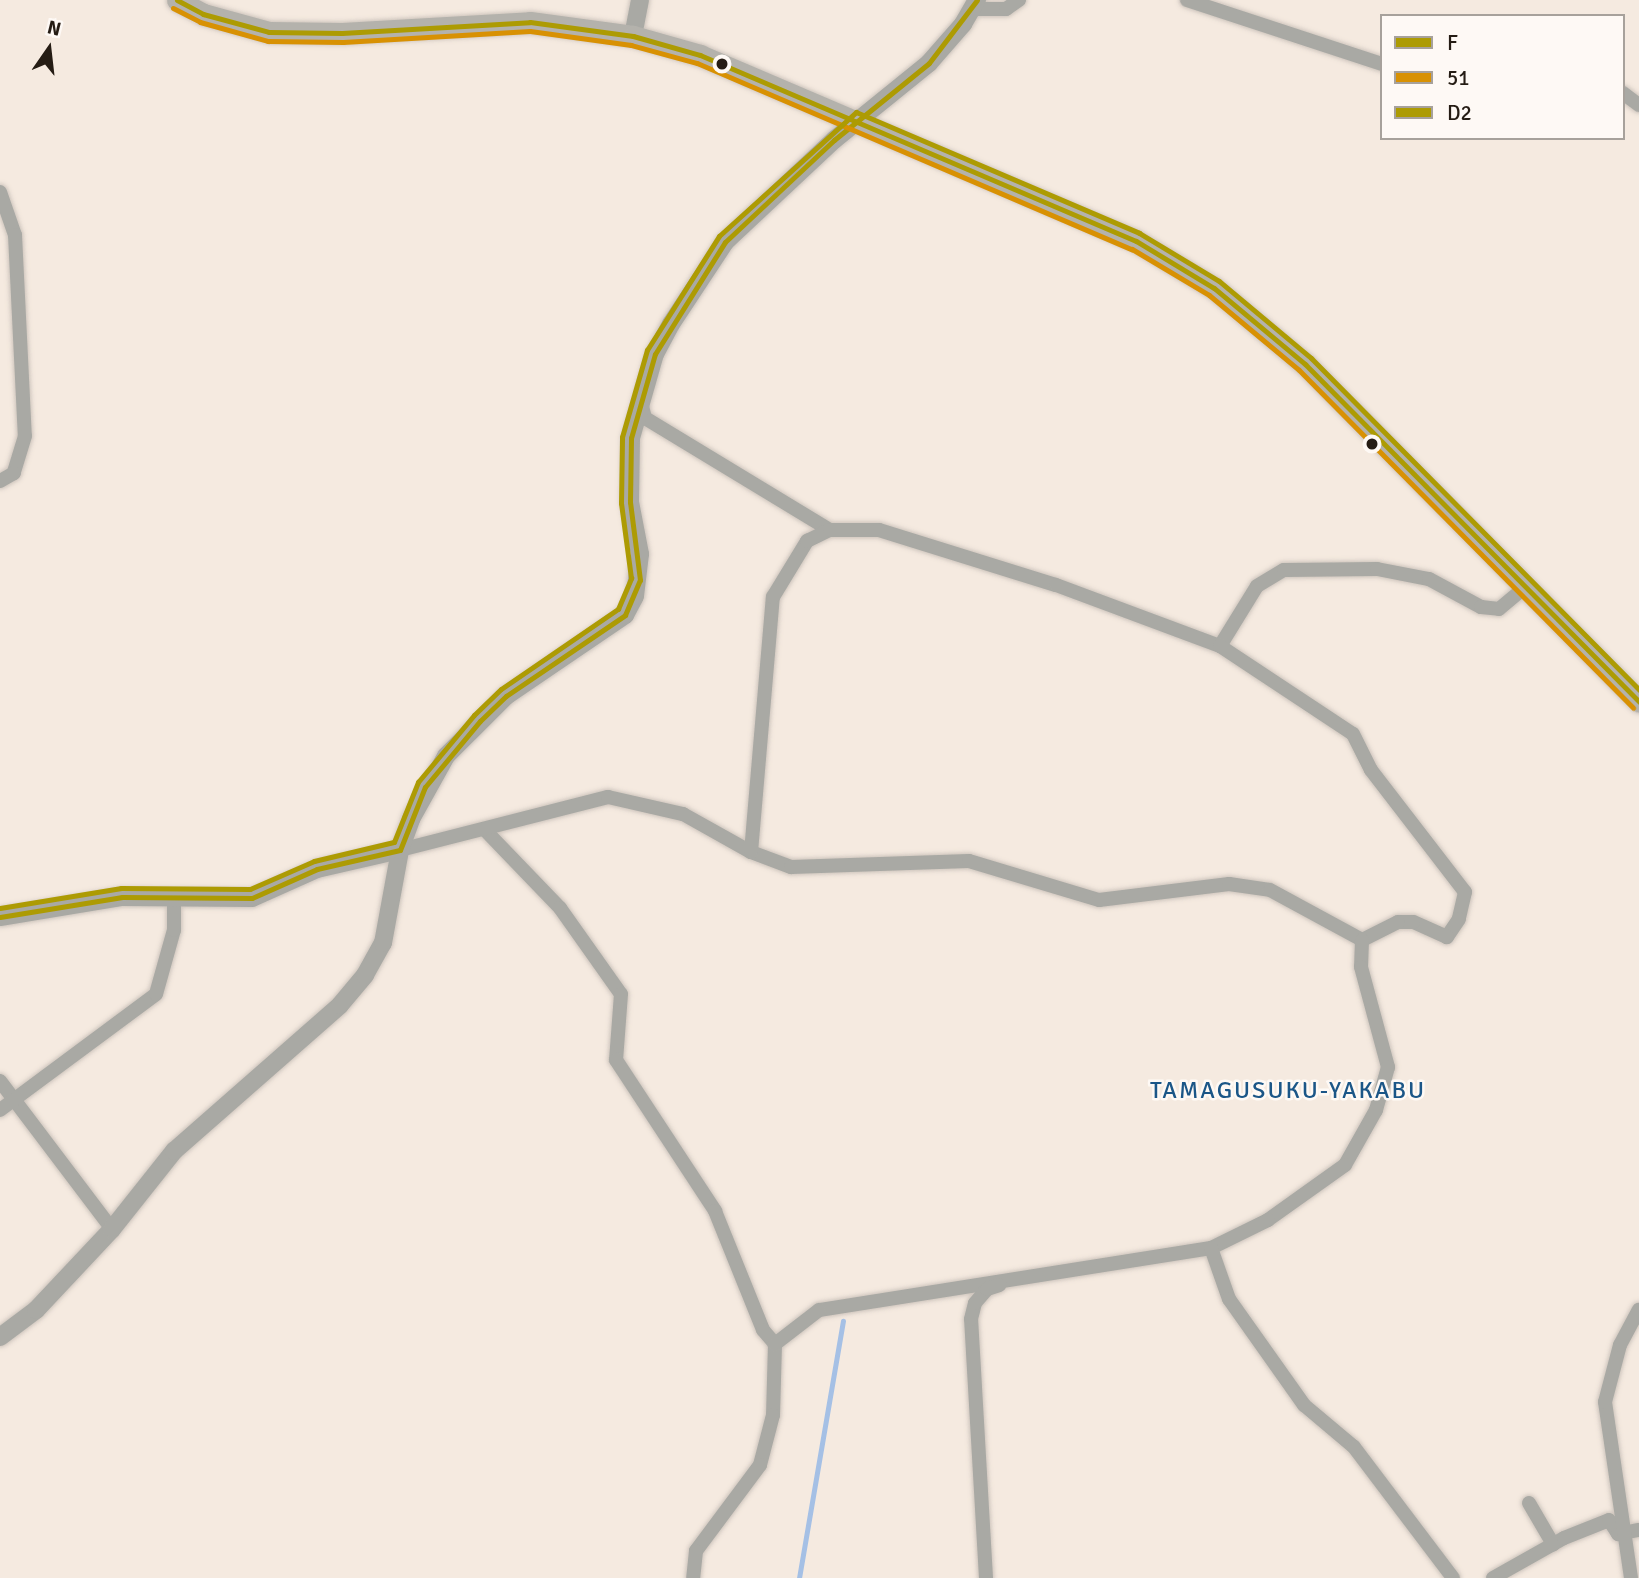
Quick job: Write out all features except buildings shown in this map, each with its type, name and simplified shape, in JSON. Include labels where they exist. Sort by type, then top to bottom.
[{"type":"main road","points":[[177,0],[203,14],[269,32],[330,34],[530,22],[633,36],[701,55],[1098,223],[1181,266],[1214,288],[1305,365],[1639,702]]},
{"type":"street","points":[[633,36],[639,0]]},
{"type":"street","points":[[0,1337],[36,1310],[112,1229],[174,1151],[340,1005],[365,975],[383,943],[400,850],[425,787],[446,756],[506,696],[625,615],[640,580],[629,469],[641,402],[655,354],[724,242],[857,121],[929,63],[975,5],[1006,9],[1019,0]]},
{"type":"street","points":[[1187,0],[1380,63]]},
{"type":"street","points":[[0,192],[15,235],[25,436],[14,473],[0,481]]},
{"type":"street","points":[[0,233],[15,235]]},
{"type":"street","points":[[641,402],[645,418],[830,530]]},
{"type":"street","points":[[751,852],[773,597],[807,541],[830,530],[879,530],[1056,585],[1220,646],[1353,734],[1371,770],[1461,881],[1464,907],[1447,937],[1413,922],[1398,922],[1362,940]]},
{"type":"street","points":[[1220,646],[1257,586],[1284,570],[1377,569],[1429,579],[1481,607],[1499,609],[1526,586]]},
{"type":"street","points":[[0,917],[122,897],[174,895],[252,898],[317,869],[608,797],[683,814],[751,852],[791,867],[969,861],[1099,900],[1229,884],[1270,890],[1362,940]]},
{"type":"street","points":[[484,829],[560,908],[621,994],[616,1060],[715,1211],[763,1330],[775,1345],[773,1415],[760,1465],[696,1551],[694,1578]]},
{"type":"street","points":[[0,1110],[156,994],[174,930],[174,895]]},
{"type":"street","points":[[775,1345],[819,1310],[1211,1248],[1268,1220],[1329,1179],[1361,1141],[1388,1067],[1361,967],[1362,940]]},
{"type":"street","points":[[0,1081],[112,1229]]},
{"type":"street","points":[[1211,1248],[1229,1299],[1289,1385],[1304,1405],[1354,1447],[1453,1578]]},
{"type":"street","points":[[986,1578],[971,1319],[975,1303],[987,1289],[1016,1279]]},
{"type":"street","points":[[1631,1578],[1632,1531],[1605,1402],[1620,1345],[1639,1310]]},
{"type":"street","points":[[1529,1503],[1553,1544]]},
{"type":"street","points":[[1493,1578],[1553,1544],[1609,1520],[1618,1534],[1632,1531]]},
{"type":"waterway","points":[[799,1578],[843,1321]]},
{"type":"transit line","name":"F","points":[[177,0],[203,14],[269,32],[342,33],[530,22],[633,36],[700,55],[1136,241],[1214,288],[1305,364],[1639,702]]},
{"type":"transit line","name":"F","points":[[400,850],[425,787],[480,721],[506,696],[625,615],[640,580],[630,502],[631,438],[655,354],[725,242],[834,140],[929,63],[977,0]]},
{"type":"transit line","name":"51","points":[[173,8],[200,22],[268,41],[343,42],[530,31],[631,45],[697,63],[1132,249],[1209,295],[1299,370],[1633,708]]},
{"type":"transit line","name":"D2","points":[[0,908],[121,888],[250,889],[314,861],[394,842],[418,782],[474,715],[501,689],[618,609],[631,578],[621,503],[622,437],[647,350],[719,236],[856,112],[1139,233],[1219,281],[1311,358],[1639,690]]},
{"type":"transit line","name":"F","points":[[0,917],[122,897],[252,898],[317,869],[400,850]]},
{"type":"district","name":"TAMAGUSUKU-YAKABU","points":[[1288,1091]]}]
